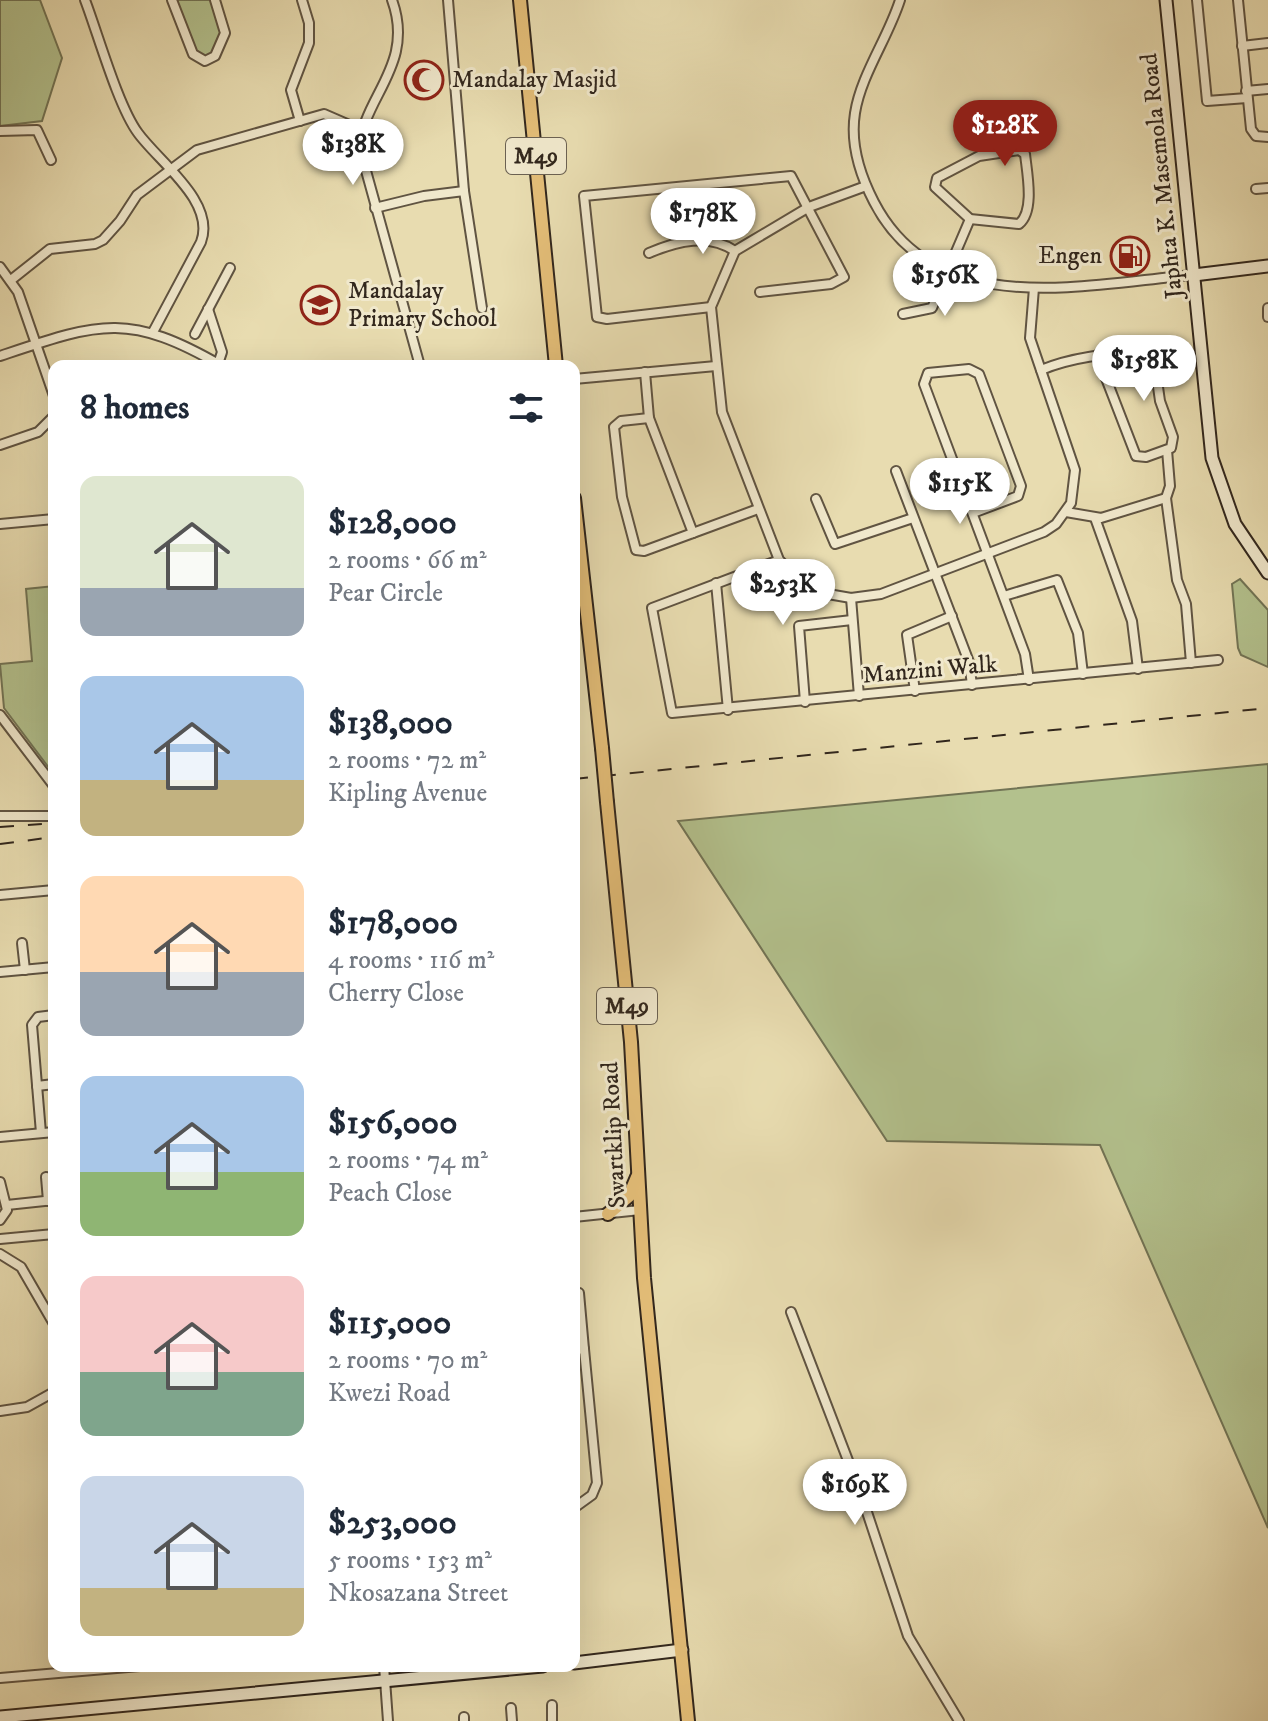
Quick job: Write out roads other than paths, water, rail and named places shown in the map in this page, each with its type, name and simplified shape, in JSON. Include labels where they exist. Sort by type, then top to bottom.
[{"type":"main road","name":"M49","points":[[520,0],[555,360]]},
{"type":"main road","name":"Japhta K. Masemola Road","points":[[1166,0],[1214,468],[1235,524],[1268,573]]},
{"type":"main road","points":[[1194,275],[1268,266]]},
{"type":"main road","name":"Swartklip Road","points":[[580,552],[631,1042],[640,1210],[688,1721]]},
{"type":"main road","points":[[608,1214],[629,1196],[638,1173]]},
{"type":"main road","points":[[580,1662],[682,1650]]},
{"type":"main road","points":[[0,1717],[487,1672]]},
{"type":"street","points":[[85,0],[133,126],[194,200],[204,235],[153,332]]},
{"type":"street","points":[[172,0],[193,54],[205,61],[215,56],[226,31],[215,0]]},
{"type":"street","points":[[300,121],[291,90],[309,43],[309,23],[302,0]]},
{"type":"street","points":[[392,0],[395,11],[394,66],[363,131],[361,157],[418,360]]},
{"type":"street","points":[[448,0],[464,191],[482,308]]},
{"type":"street","points":[[900,0],[855,115],[857,156],[866,186],[893,234],[908,250],[947,273],[1034,288],[1194,275]]},
{"type":"street","points":[[1197,0],[1207,101],[1268,89]]},
{"type":"street","points":[[1238,0],[1252,133],[1268,137]]},
{"type":"street","points":[[1242,46],[1268,43]]},
{"type":"street","points":[[11,280],[50,249],[95,244],[103,240],[137,195],[197,150],[327,114],[363,131]]},
{"type":"street","points":[[0,131],[37,130],[51,160]]},
{"type":"street","points":[[1024,152],[1028,189],[1024,220],[1016,225],[970,219],[939,194],[935,181],[979,156],[1024,152]]},
{"type":"street","points":[[711,307],[597,317],[584,196],[605,192],[649,192],[683,184],[717,185],[739,179],[785,175],[793,178],[844,277],[831,284],[760,292]]},
{"type":"street","points":[[866,186],[809,207],[735,251],[711,307],[722,412],[779,560],[813,588],[851,598],[881,594],[1044,532],[1066,512],[1074,493],[1075,470],[1029,330],[1034,288]]},
{"type":"street","points":[[1256,189],[1268,188]]},
{"type":"street","points":[[375,208],[424,196],[464,191]]},
{"type":"street","points":[[903,314],[932,308],[970,219]]},
{"type":"street","points":[[649,253],[677,243],[712,239],[735,251]]},
{"type":"street","points":[[0,267],[11,280],[48,379]]},
{"type":"street","points":[[195,334],[230,268]]},
{"type":"street","points":[[1268,308],[1268,317]]},
{"type":"street","points":[[208,309],[222,352],[221,360]]},
{"type":"street","points":[[0,356],[103,326],[153,332],[210,360]]},
{"type":"street","points":[[1041,370],[1068,359],[1145,351],[1155,354],[1160,401],[1170,447],[1170,486],[1166,498],[1177,580],[1186,604],[1191,663]]},
{"type":"street","points":[[1097,355],[1136,456],[1141,458],[1170,447]]},
{"type":"street","points":[[580,378],[716,366]]},
{"type":"street","points":[[973,513],[1018,496],[1021,486],[976,370],[933,372],[925,376],[924,384],[1025,654],[1029,680]]},
{"type":"street","points":[[645,372],[649,418],[693,533]]},
{"type":"street","points":[[649,418],[617,422],[614,431],[632,543],[636,550],[644,551],[758,509]]},
{"type":"street","points":[[0,445],[38,432],[48,422]]},
{"type":"street","points":[[896,471],[952,616],[970,667],[972,685]]},
{"type":"street","points":[[1066,512],[1095,518],[1166,498]]},
{"type":"street","points":[[816,499],[835,544],[913,518]]},
{"type":"street","points":[[1095,518],[1132,621],[1138,669]]},
{"type":"street","points":[[0,524],[48,520]]},
{"type":"street","points":[[728,710],[716,583],[779,560]]},
{"type":"street","points":[[1004,596],[1057,580],[1078,633],[1083,674]]},
{"type":"street","name":"Manzini Walk","points":[[716,583],[656,605],[651,614],[672,713],[728,710],[1218,660]]},
{"type":"street","points":[[851,598],[859,696]]},
{"type":"street","points":[[915,691],[907,635],[952,616]]},
{"type":"street","points":[[805,702],[799,626],[852,620]]},
{"type":"street","points":[[0,715],[48,778]]},
{"type":"street","points":[[0,816],[48,816]]},
{"type":"street","points":[[0,895],[48,891]]},
{"type":"street","points":[[22,943],[25,970]]},
{"type":"street","points":[[0,972],[48,968]]},
{"type":"street","points":[[41,1133],[32,1022],[38,1017],[48,1016]]},
{"type":"street","points":[[37,1086],[48,1085]]},
{"type":"street","points":[[0,1137],[48,1132]]},
{"type":"street","points":[[46,1177],[48,1187]]},
{"type":"street","points":[[0,1182],[7,1205],[7,1213],[0,1220]]},
{"type":"street","points":[[7,1205],[48,1201]]},
{"type":"street","points":[[580,1216],[640,1210]]},
{"type":"street","points":[[0,1239],[48,1235]]},
{"type":"street","points":[[0,1254],[21,1267],[48,1314]]},
{"type":"street","points":[[580,1304],[597,1487],[580,1504]]},
{"type":"street","points":[[791,1312],[862,1497],[908,1636],[959,1721]]},
{"type":"street","points":[[580,1349],[584,1349]]},
{"type":"street","points":[[0,1411],[27,1407],[48,1395]]},
{"type":"street","points":[[0,1678],[70,1672]]},
{"type":"street","points":[[384,1672],[388,1721]]},
{"type":"street","points":[[552,1705],[552,1721]]},
{"type":"street","points":[[511,1708],[512,1721]]},
{"type":"railway","points":[[580,778],[1268,708]]},
{"type":"railway","points":[[0,827],[48,823]]},
{"type":"railway","points":[[0,844],[48,838]]},
{"type":"place","name":"Mandalay Masjid","points":[[424,80]]},
{"type":"place","name":"Engen","points":[[1130,256]]},
{"type":"place","name":"Mandalay Primary School","points":[[320,305]]}]
